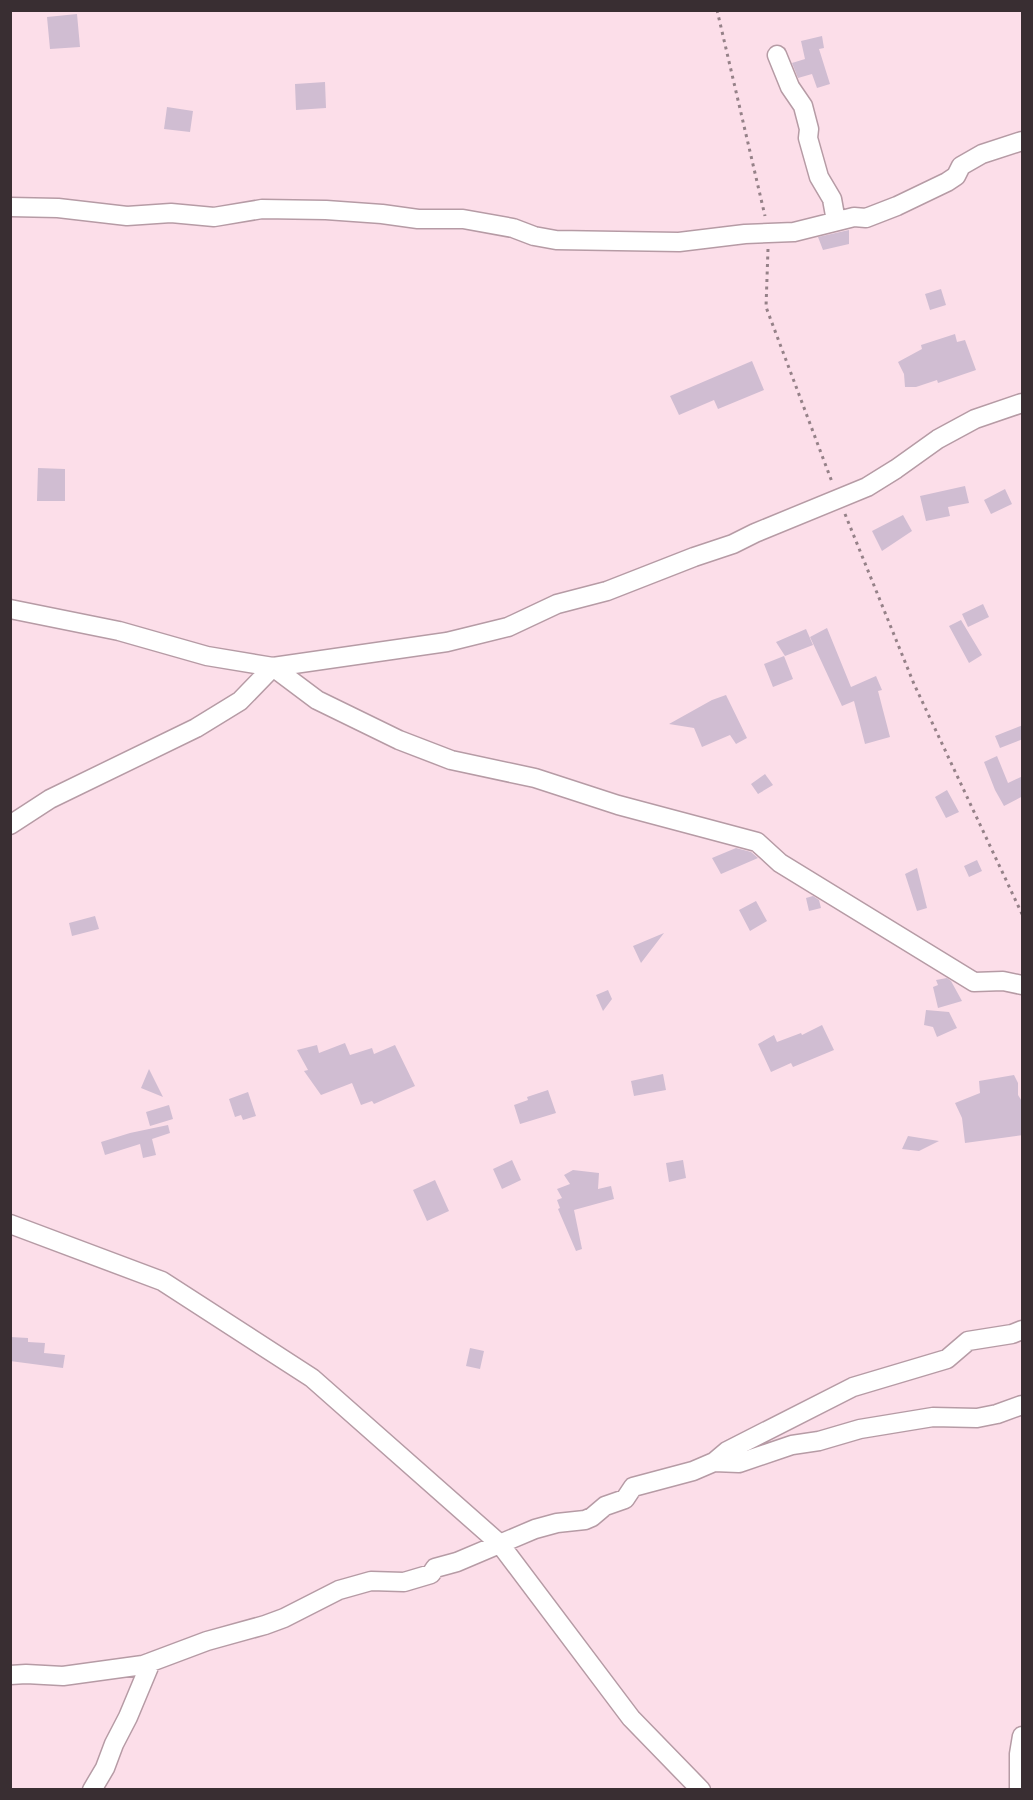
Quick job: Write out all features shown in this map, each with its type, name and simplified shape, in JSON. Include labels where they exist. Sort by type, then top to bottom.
[{"type":"street","points":[[777,55],[790,87],[803,106],[809,129],[808,138],[819,177],[832,199],[836,221]]},
{"type":"street","points":[[10,207],[58,208],[127,216],[171,213],[214,218],[262,209],[282,208],[382,213],[418,219],[463,219],[513,228],[534,236],[556,240],[679,242],[745,234],[794,232],[854,217],[866,218],[947,182],[956,176],[961,166],[982,154],[1023,141]]},
{"type":"street","points":[[10,609],[119,631],[207,656],[273,667],[447,642],[508,627],[557,604],[607,591],[733,544],[867,487],[938,439],[975,418],[1023,403]]},
{"type":"street","points":[[10,825],[50,800],[99,774],[196,728],[240,701],[273,667]]},
{"type":"street","points":[[273,667],[317,700],[399,740],[451,760],[535,778],[618,805],[757,842],[780,863],[974,982],[1003,981],[1023,985]]},
{"type":"street","points":[[10,1224],[162,1281],[312,1378],[500,1544],[631,1718],[701,1790]]},
{"type":"street","points":[[10,1675],[63,1676],[151,1662],[207,1641],[274,1622],[328,1598],[339,1590],[371,1581],[404,1582],[431,1574],[435,1568],[457,1562],[535,1529],[592,1517],[605,1506],[625,1499],[633,1487],[693,1471],[714,1462],[727,1451],[853,1387],[947,1359],[968,1341],[1023,1330]]},
{"type":"street","points":[[714,1462],[739,1463],[792,1445],[819,1441],[870,1427],[933,1418],[977,1418],[1023,1405]]},
{"type":"street","points":[[92,1790],[105,1768],[151,1662]]},
{"type":"street","points":[[1019,1790],[1019,1754],[1023,1736]]},
{"type":"path","points":[[717,10],[769,233],[766,307],[839,499],[914,684],[1023,914]]},
{"type":"building","points":[[77,14],[80,47],[50,49],[47,17]]},
{"type":"building","points":[[822,36],[824,48],[819,49],[830,84],[817,88],[812,74],[798,78],[792,63],[805,59],[801,41]]},
{"type":"building","points":[[325,82],[326,108],[296,110],[295,84]]},
{"type":"building","points":[[167,107],[193,111],[190,132],[164,129]]},
{"type":"building","points":[[849,230],[849,244],[823,250],[818,237]]},
{"type":"building","points":[[941,289],[946,305],[930,310],[925,294]]},
{"type":"building","points":[[955,334],[957,342],[965,340],[976,370],[938,383],[937,380],[916,387],[905,387],[904,374],[898,362],[922,349],[921,345]]},
{"type":"building","points":[[752,361],[764,390],[718,409],[714,400],[679,415],[670,396]]},
{"type":"building","points":[[38,468],[65,469],[65,501],[37,501]]},
{"type":"building","points":[[965,486],[969,503],[948,507],[950,516],[926,521],[920,496]]},
{"type":"building","points":[[1005,489],[1012,504],[991,514],[984,500]]},
{"type":"building","points":[[903,515],[912,531],[882,551],[872,531]]},
{"type":"building","points":[[983,604],[989,617],[968,627],[962,614]]},
{"type":"building","points":[[961,620],[982,655],[969,663],[949,626]]},
{"type":"building","points":[[827,628],[851,687],[876,676],[882,690],[878,691],[890,737],[865,744],[854,701],[842,706],[810,637]]},
{"type":"building","points":[[806,629],[813,645],[785,656],[776,642]]},
{"type":"building","points":[[784,656],[793,679],[773,687],[764,664]]},
{"type":"building","points":[[726,695],[747,738],[736,744],[730,735],[702,747],[694,728],[669,724],[712,700]]},
{"type":"building","points":[[1023,725],[1023,739],[1000,748],[995,736]]},
{"type":"building","points":[[997,756],[1008,783],[1023,776],[1023,796],[1004,806],[984,762]]},
{"type":"building","points":[[765,774],[773,785],[758,794],[751,784]]},
{"type":"building","points":[[947,790],[959,812],[946,818],[935,797]]},
{"type":"building","points":[[736,848],[751,852],[758,858],[721,874],[712,858]]},
{"type":"building","points":[[977,860],[982,871],[969,877],[964,866]]},
{"type":"building","points":[[917,868],[927,908],[917,911],[905,874]]},
{"type":"building","points":[[813,896],[819,900],[821,908],[809,911],[806,898]]},
{"type":"building","points":[[756,901],[767,921],[750,931],[739,910]]},
{"type":"building","points":[[95,916],[99,929],[72,936],[69,923]]},
{"type":"building","points":[[664,933],[641,963],[633,946]]},
{"type":"building","points":[[947,978],[962,1001],[938,1008],[933,987],[938,985],[936,980]]},
{"type":"building","points":[[608,990],[612,999],[603,1011],[596,995]]},
{"type":"building","points":[[926,1010],[949,1012],[957,1028],[937,1037],[933,1027],[924,1025]]},
{"type":"building","points":[[822,1025],[834,1050],[793,1067],[791,1063],[771,1072],[758,1044],[774,1035],[777,1042],[801,1033],[802,1035]]},
{"type":"building","points":[[345,1043],[350,1055],[372,1048],[374,1054],[395,1045],[415,1086],[374,1104],[372,1101],[361,1105],[352,1083],[321,1095],[304,1071],[308,1070],[297,1050],[317,1045],[319,1053]]},
{"type":"building","points":[[149,1069],[163,1097],[141,1088]]},
{"type":"building","points":[[663,1074],[666,1090],[634,1096],[631,1081]]},
{"type":"building","points":[[1014,1075],[1018,1083],[1018,1095],[1023,1103],[1023,1135],[965,1143],[962,1118],[955,1103],[980,1093],[979,1081]]},
{"type":"building","points":[[548,1090],[556,1113],[520,1124],[514,1105],[528,1100],[527,1097]]},
{"type":"building","points":[[248,1092],[256,1116],[243,1120],[241,1115],[235,1117],[229,1099]]},
{"type":"building","points":[[169,1105],[173,1119],[150,1126],[146,1112]]},
{"type":"building","points":[[168,1125],[170,1133],[152,1139],[156,1155],[143,1158],[140,1144],[105,1155],[101,1142]]},
{"type":"building","points":[[908,1136],[939,1141],[919,1151],[902,1149]]},
{"type":"building","points":[[512,1160],[521,1180],[502,1189],[493,1169]]},
{"type":"building","points":[[683,1160],[686,1178],[669,1182],[666,1163]]},
{"type":"building","points":[[573,1170],[599,1173],[598,1189],[611,1186],[614,1199],[574,1210],[582,1249],[576,1251],[558,1209],[560,1208],[557,1200],[562,1198],[557,1189],[570,1184],[564,1175]]},
{"type":"building","points":[[435,1180],[449,1211],[427,1221],[413,1190]]},
{"type":"building","points":[[10,1337],[28,1338],[28,1342],[45,1343],[44,1353],[65,1355],[63,1368],[10,1361]]},
{"type":"building","points":[[470,1348],[484,1351],[480,1369],[466,1366]]}]
